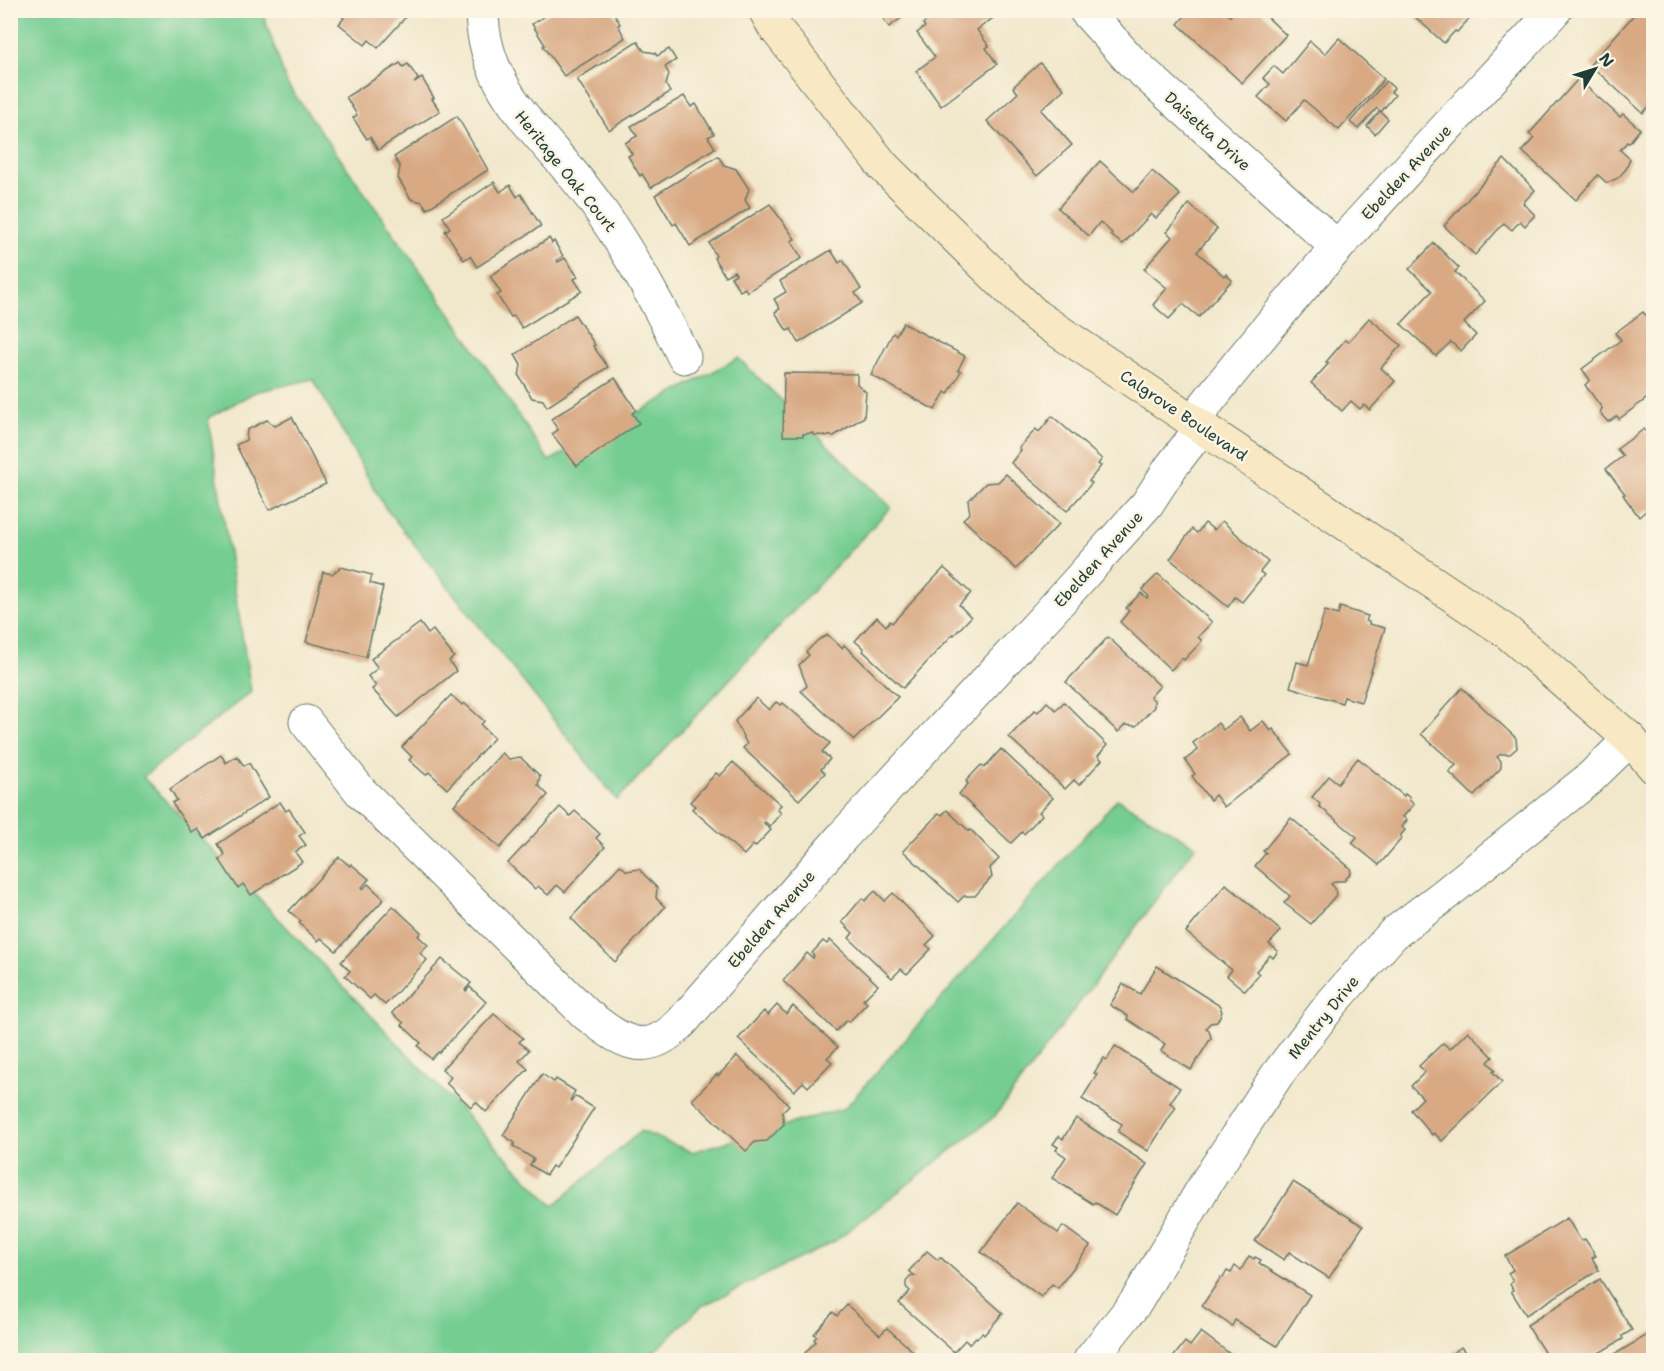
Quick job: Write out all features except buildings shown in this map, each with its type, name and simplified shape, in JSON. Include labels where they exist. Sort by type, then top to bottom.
[{"type":"street","name":"Heritage Oak Court","points":[[482,10],[490,63],[513,105],[596,204],[638,266],[684,357]]},
{"type":"street","name":"Calgrove Boulevard","points":[[765,10],[773,25],[883,166],[1036,316],[1507,632],[1630,739],[1653,767]]},
{"type":"street","name":"Daisetta Drive","points":[[1085,10],[1130,60],[1337,247]]},
{"type":"street","name":"Ebelden Avenue","points":[[306,722],[361,792],[586,1014],[612,1035],[632,1044],[649,1044],[669,1035],[843,836],[1147,504],[1221,384],[1337,247],[1555,10]]},
{"type":"street","name":"Mentry Drive","points":[[1090,1360],[1136,1302],[1206,1183],[1277,1075],[1332,1003],[1393,934],[1589,779],[1630,739]]},
{"type":"green space","points":[[10,11],[262,11],[287,84],[451,314],[549,461],[738,358],[891,507],[617,800],[384,506],[313,379],[255,392],[208,418],[251,692],[143,777],[553,1206],[641,1131],[692,1152],[845,1108],[1117,799],[1196,846],[995,1116],[835,1241],[702,1306],[645,1360],[11,1360]]}]
